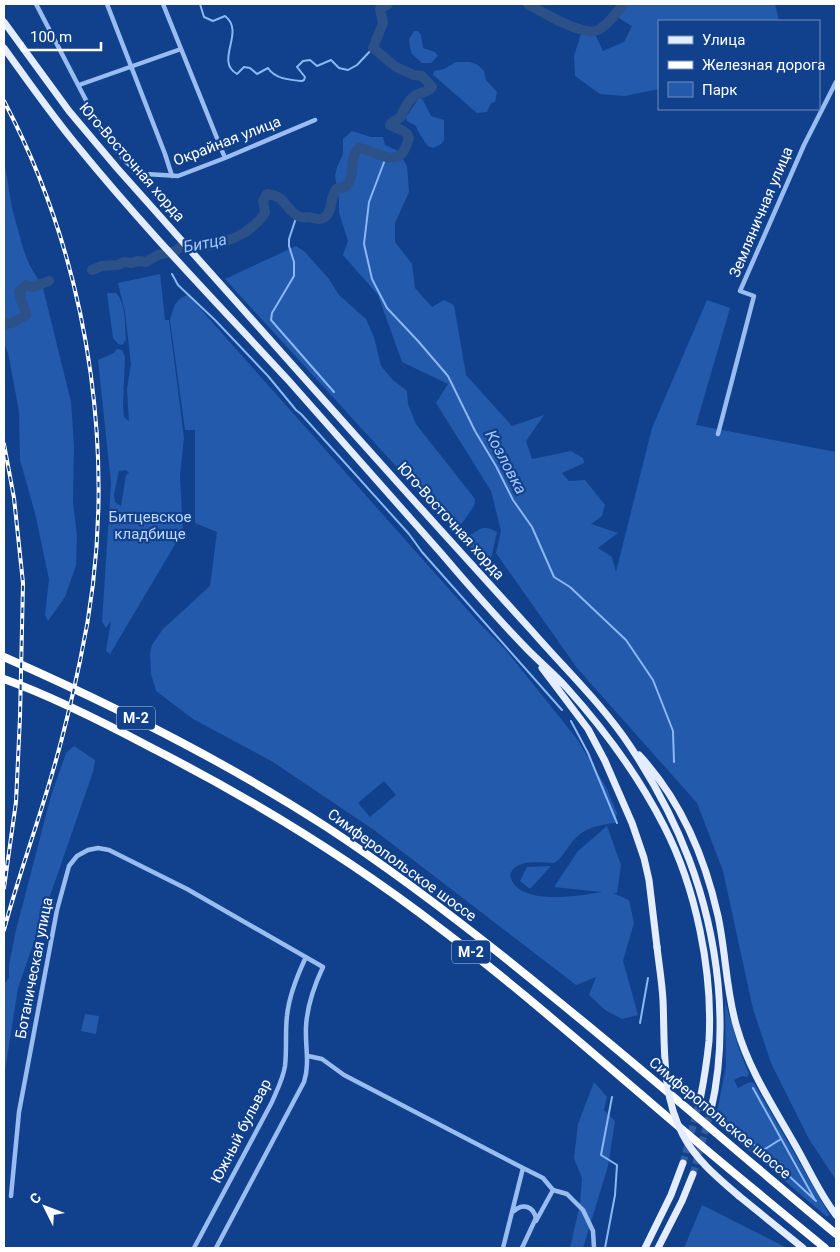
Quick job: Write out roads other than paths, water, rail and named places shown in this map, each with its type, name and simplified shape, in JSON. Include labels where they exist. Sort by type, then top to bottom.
[{"type":"highway","name":"Симферопольское шоссе","points":[[4,658],[139,720],[223,764],[352,844],[491,946],[599,1034],[836,1234]]},
{"type":"highway","name":"Симферопольское шоссе","points":[[5,680],[29,688],[78,711],[205,775],[272,814],[366,874],[482,960],[562,1026],[722,1164],[825,1248]]},
{"type":"main road","name":"Юго-Восточная хорда","points":[[4,22],[70,111],[151,206],[582,686],[630,745],[682,838],[696,874],[708,916],[720,1008],[720,1060],[711,1110]]},
{"type":"main road","name":"Юго-Восточная хорда","points":[[4,48],[78,147],[132,210],[324,419],[438,551],[528,650],[573,695],[622,756],[661,820],[680,864],[694,908],[706,972],[709,1039],[700,1100]]},
{"type":"main road","points":[[528,650],[588,729],[639,840],[649,880],[657,947],[666,1076],[675,1116],[682,1134],[692,1149],[714,1174],[803,1248]]},
{"type":"main road","points":[[630,745],[664,785],[691,834],[707,877],[718,917],[730,1000],[744,1048],[763,1089],[836,1215]]},
{"type":"main road","points":[[645,1248],[671,1195],[684,1163]]},
{"type":"main road","points":[[658,1248],[682,1202],[693,1174]]},
{"type":"street","points":[[36,4],[79,85],[181,49]]},
{"type":"street","points":[[107,4],[172,176]]},
{"type":"street","points":[[163,4],[225,158]]},
{"type":"street","name":"Земляничная улица","points":[[718,434],[754,296],[740,291],[804,145],[836,82]]},
{"type":"street","name":"Окрайная улица","points":[[79,85],[102,131],[112,146],[133,168],[146,174],[178,176],[315,120]]},
{"type":"street","name":"Ботаническая улица","points":[[11,1196],[19,1112],[57,910],[69,866],[77,856],[88,850],[98,848],[109,850],[176,883],[306,957]]},
{"type":"street","points":[[216,1248],[304,1082],[308,1056],[306,1027],[309,1004],[323,967],[306,957]]},
{"type":"street","name":"Южный бульвар","points":[[194,1248],[281,1082],[285,1067],[287,1015],[290,1000],[296,978],[306,957]]},
{"type":"street","points":[[308,1056],[326,1061],[344,1075],[543,1178],[553,1190],[567,1194],[583,1210],[592,1231],[594,1248]]},
{"type":"street","points":[[503,1248],[523,1168]]},
{"type":"street","points":[[522,1248],[553,1190]]},
{"type":"street","points":[[512,1214],[514,1210],[522,1206],[531,1208],[536,1218],[534,1225]]},
{"type":"waterway","points":[[200,4],[204,17],[213,21],[225,16],[231,23],[232,38],[228,62],[237,74],[244,67],[250,68],[257,74],[268,68],[279,77],[302,81],[305,77],[297,67],[303,61],[310,60],[317,66],[331,60],[339,68],[348,70],[357,65],[373,48]]},
{"type":"waterway","name":"Битца","points":[[92,270],[124,262],[146,262],[158,255],[175,251],[182,246],[205,246],[228,240],[258,222],[265,213],[263,201],[267,194],[278,197],[298,216],[322,219],[329,212],[336,189],[345,187],[349,183],[353,158],[359,148],[390,158],[401,155],[409,138],[408,135],[404,131],[390,125],[401,117],[405,107],[412,98],[432,87],[422,76],[414,75],[396,67],[373,48],[383,23],[380,9],[388,4]]},
{"type":"waterway","name":"Битца","points":[[528,4],[563,23],[591,31],[598,30],[605,25],[623,4]]},
{"type":"waterway","name":"Козловка","points":[[386,157],[369,202],[364,244],[372,279],[387,308],[448,376],[475,431],[496,466],[513,500],[532,527],[554,577],[570,587],[626,640],[653,680],[673,731],[674,762]]},
{"type":"waterway","points":[[297,215],[289,239],[294,262],[294,276],[272,313],[271,320],[334,392]]},
{"type":"waterway","points":[[172,274],[178,285],[215,320],[268,376],[562,710]]},
{"type":"waterway","name":"Битца","points":[[4,324],[12,323],[26,315],[19,292],[26,285],[33,287],[49,281]]},
{"type":"waterway","points":[[571,721],[588,753],[617,823]]},
{"type":"waterway","name":"Козловка","points":[[640,1023],[648,978]]},
{"type":"waterway","points":[[753,1088],[815,1200]]},
{"type":"waterway","name":"Козловка","points":[[605,1248],[615,1195],[617,1165],[601,1155],[612,1097]]},
{"type":"waterway","points":[[718,1117],[762,1151],[816,1201]]},
{"type":"waterway","points":[[762,1151],[781,1139]]},
{"type":"tunnel","points":[[683,1163],[700,1100]]},
{"type":"tunnel","points":[[693,1174],[711,1110]]},
{"type":"railway","points":[[4,101],[34,166],[59,233],[78,303],[91,374],[97,446],[98,518],[92,590],[74,689],[52,774],[4,930]]},
{"type":"railway","points":[[4,444],[14,498],[23,583],[16,802],[4,888]]},
{"type":"park label","name":"Битцевское кладбище","points":[[150,526]]}]
